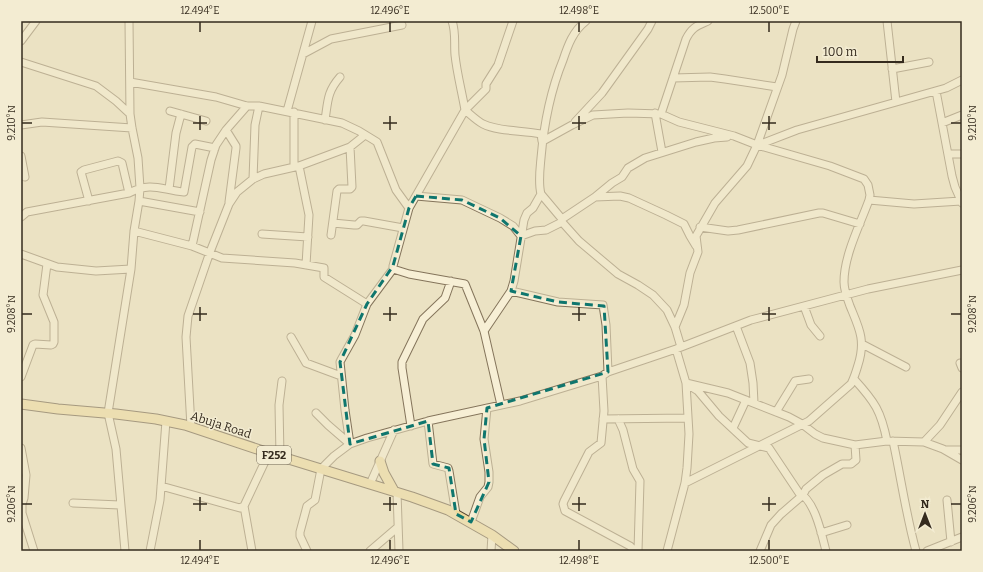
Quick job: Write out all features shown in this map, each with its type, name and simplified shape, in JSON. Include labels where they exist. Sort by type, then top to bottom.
[{"type":"main road","name":"Abuja Road","points":[[21,404],[58,410],[108,413],[166,421],[191,427],[395,492],[456,514],[492,535],[514,551]]},
{"type":"main road","points":[[21,408],[58,410]]},
{"type":"main road","points":[[380,461],[384,473],[395,492]]},
{"type":"street","points":[[21,41],[36,21]]},
{"type":"street","points":[[125,551],[116,449],[108,413],[131,269],[134,231],[140,188],[138,158],[130,114],[129,21]]},
{"type":"street","points":[[306,265],[309,215],[296,167],[290,112],[312,21]]},
{"type":"street","points":[[452,21],[455,32],[455,54],[465,110],[482,124],[497,128],[541,134],[543,141]]},
{"type":"street","points":[[350,444],[340,362],[355,335],[367,304],[393,269],[409,208],[465,110],[486,89],[486,84],[498,65],[513,21]]},
{"type":"street","points":[[586,21],[571,38],[553,84],[543,141],[540,182],[541,194],[579,241],[618,274],[652,295],[667,310],[675,327],[686,383],[689,434],[685,483],[668,551]]},
{"type":"street","points":[[572,125],[602,93],[648,29],[652,21]]},
{"type":"street","points":[[662,152],[658,114],[674,78],[686,39],[691,30],[708,21]]},
{"type":"street","points":[[675,327],[684,305],[690,273],[698,252],[696,236],[715,203],[747,166],[758,145],[782,75],[796,21]]},
{"type":"street","points":[[887,21],[896,102]]},
{"type":"street","points":[[304,54],[331,39],[402,25]]},
{"type":"street","points":[[21,62],[96,86],[130,114]]},
{"type":"street","points":[[892,69],[929,62]]},
{"type":"street","points":[[325,120],[329,92],[340,76]]},
{"type":"street","points":[[674,78],[724,78],[777,87]]},
{"type":"street","points":[[758,145],[797,130],[946,88],[962,80]]},
{"type":"street","points":[[130,82],[216,97],[247,106],[259,106],[342,123],[377,142],[396,190],[409,208]]},
{"type":"street","points":[[869,200],[914,204],[961,202],[955,187],[936,91]]},
{"type":"street","points":[[192,246],[215,148],[226,130],[247,106]]},
{"type":"street","points":[[252,179],[255,125],[259,106]]},
{"type":"street","points":[[170,111],[206,121]]},
{"type":"street","points":[[543,141],[593,115],[628,113],[658,114],[679,122],[734,136],[758,145],[830,166],[864,179],[868,185],[870,195],[869,200],[846,266],[844,284],[846,295],[860,332],[862,344],[854,379],[809,421],[685,483]]},
{"type":"street","points":[[169,189],[176,133],[181,114]]},
{"type":"street","points":[[942,123],[962,115]]},
{"type":"street","points":[[21,126],[42,122],[132,128]]},
{"type":"street","points":[[226,130],[236,146],[229,204]]},
{"type":"street","points":[[191,427],[186,337],[187,323],[191,306],[210,252],[229,204],[237,192],[252,179],[264,174],[296,167],[350,147],[365,135]]},
{"type":"street","points":[[522,236],[535,231],[546,230],[562,221],[622,177],[628,168],[645,158],[696,142],[734,136]]},
{"type":"street","points":[[21,217],[27,212],[129,193],[140,188],[152,186],[182,192],[185,190],[193,145],[195,144],[215,148]]},
{"type":"street","points":[[331,235],[337,191],[339,189],[350,189],[352,187],[350,147]]},
{"type":"street","points":[[948,154],[962,154]]},
{"type":"street","points":[[21,156],[25,177]]},
{"type":"street","points":[[89,201],[82,172],[84,170],[118,161],[122,163],[129,193]]},
{"type":"street","points":[[484,331],[511,291],[524,220],[527,213],[533,208],[541,194]]},
{"type":"street","points":[[416,196],[462,200],[500,218],[513,226],[522,236]]},
{"type":"street","points":[[596,197],[620,196],[629,198],[666,215],[684,224],[697,247]]},
{"type":"street","points":[[139,201],[200,212]]},
{"type":"street","points":[[700,227],[728,231],[738,230],[819,213],[860,224]]},
{"type":"street","points":[[333,223],[354,225],[364,221],[403,228]]},
{"type":"street","points":[[134,231],[192,246],[222,258],[306,265],[324,268],[324,277],[367,304]]},
{"type":"street","points":[[262,234],[308,237]]},
{"type":"street","points":[[21,254],[57,267],[96,271],[131,269]]},
{"type":"street","points":[[21,377],[32,345],[53,344],[54,342],[54,322],[43,296],[47,264]]},
{"type":"street","points":[[393,269],[409,274],[465,284],[484,331],[502,405]]},
{"type":"street","points":[[307,551],[300,536],[300,532],[306,506],[315,500],[320,469],[350,444],[428,421],[533,397],[605,374],[751,320],[846,295],[962,270]]},
{"type":"street","points":[[411,426],[402,362],[423,319],[445,298],[451,281]]},
{"type":"street","points":[[511,291],[558,302],[603,305],[606,325],[605,374],[602,384],[603,419],[601,443],[589,452],[564,501],[564,508],[565,511],[637,551]]},
{"type":"street","points":[[804,306],[811,326],[820,336]]},
{"type":"street","points":[[736,326],[750,363],[754,403]]},
{"type":"street","points":[[291,337],[306,363],[341,376]]},
{"type":"street","points":[[862,344],[906,367]]},
{"type":"street","points":[[776,412],[795,382],[809,379]]},
{"type":"street","points":[[854,379],[878,408],[884,424],[900,472],[908,523],[916,551]]},
{"type":"street","points":[[280,456],[279,405],[282,381]]},
{"type":"street","points":[[686,383],[728,393],[789,417],[802,424],[814,434],[823,438],[854,445],[890,441],[924,442],[943,449],[962,460]]},
{"type":"street","points":[[686,383],[698,391],[719,416],[748,443],[769,448],[799,493],[803,495],[816,516],[826,551]]},
{"type":"street","points":[[924,442],[940,425],[962,392]]},
{"type":"street","points":[[733,428],[746,400]]},
{"type":"street","points":[[471,522],[480,497],[488,487],[489,482],[484,439],[487,408]]},
{"type":"street","points":[[316,413],[350,444]]},
{"type":"street","points":[[603,419],[688,418]]},
{"type":"street","points":[[618,419],[623,430],[633,469],[640,481],[637,551]]},
{"type":"street","points":[[150,551],[160,500],[166,421]]},
{"type":"street","points":[[428,421],[433,464],[448,468],[456,514]]},
{"type":"street","points":[[370,484],[394,430]]},
{"type":"street","points":[[760,551],[771,525],[803,495],[806,489],[823,475],[842,464],[850,464],[856,460],[854,445]]},
{"type":"street","points":[[21,448],[26,474],[24,498],[21,504],[22,513],[34,551]]},
{"type":"street","points":[[943,449],[962,450]]},
{"type":"street","points":[[252,551],[244,506],[269,453]]},
{"type":"street","points":[[161,486],[237,508],[244,506]]},
{"type":"street","points":[[395,492],[399,551]]},
{"type":"street","points":[[947,500],[951,542]]},
{"type":"street","points":[[73,503],[120,505]]},
{"type":"street","points":[[821,533],[847,525]]},
{"type":"street","points":[[370,551],[398,527]]},
{"type":"street","points":[[491,551],[492,535]]},
{"type":"street","points":[[927,551],[962,538]]},
{"type":"highlighted area","points":[[416,196],[462,200],[500,218],[521,236],[511,291],[558,302],[604,306],[608,372],[487,408],[484,439],[489,482],[471,522],[456,514],[449,468],[433,464],[428,421],[350,444],[340,362],[367,304],[393,266],[409,208]]}]
